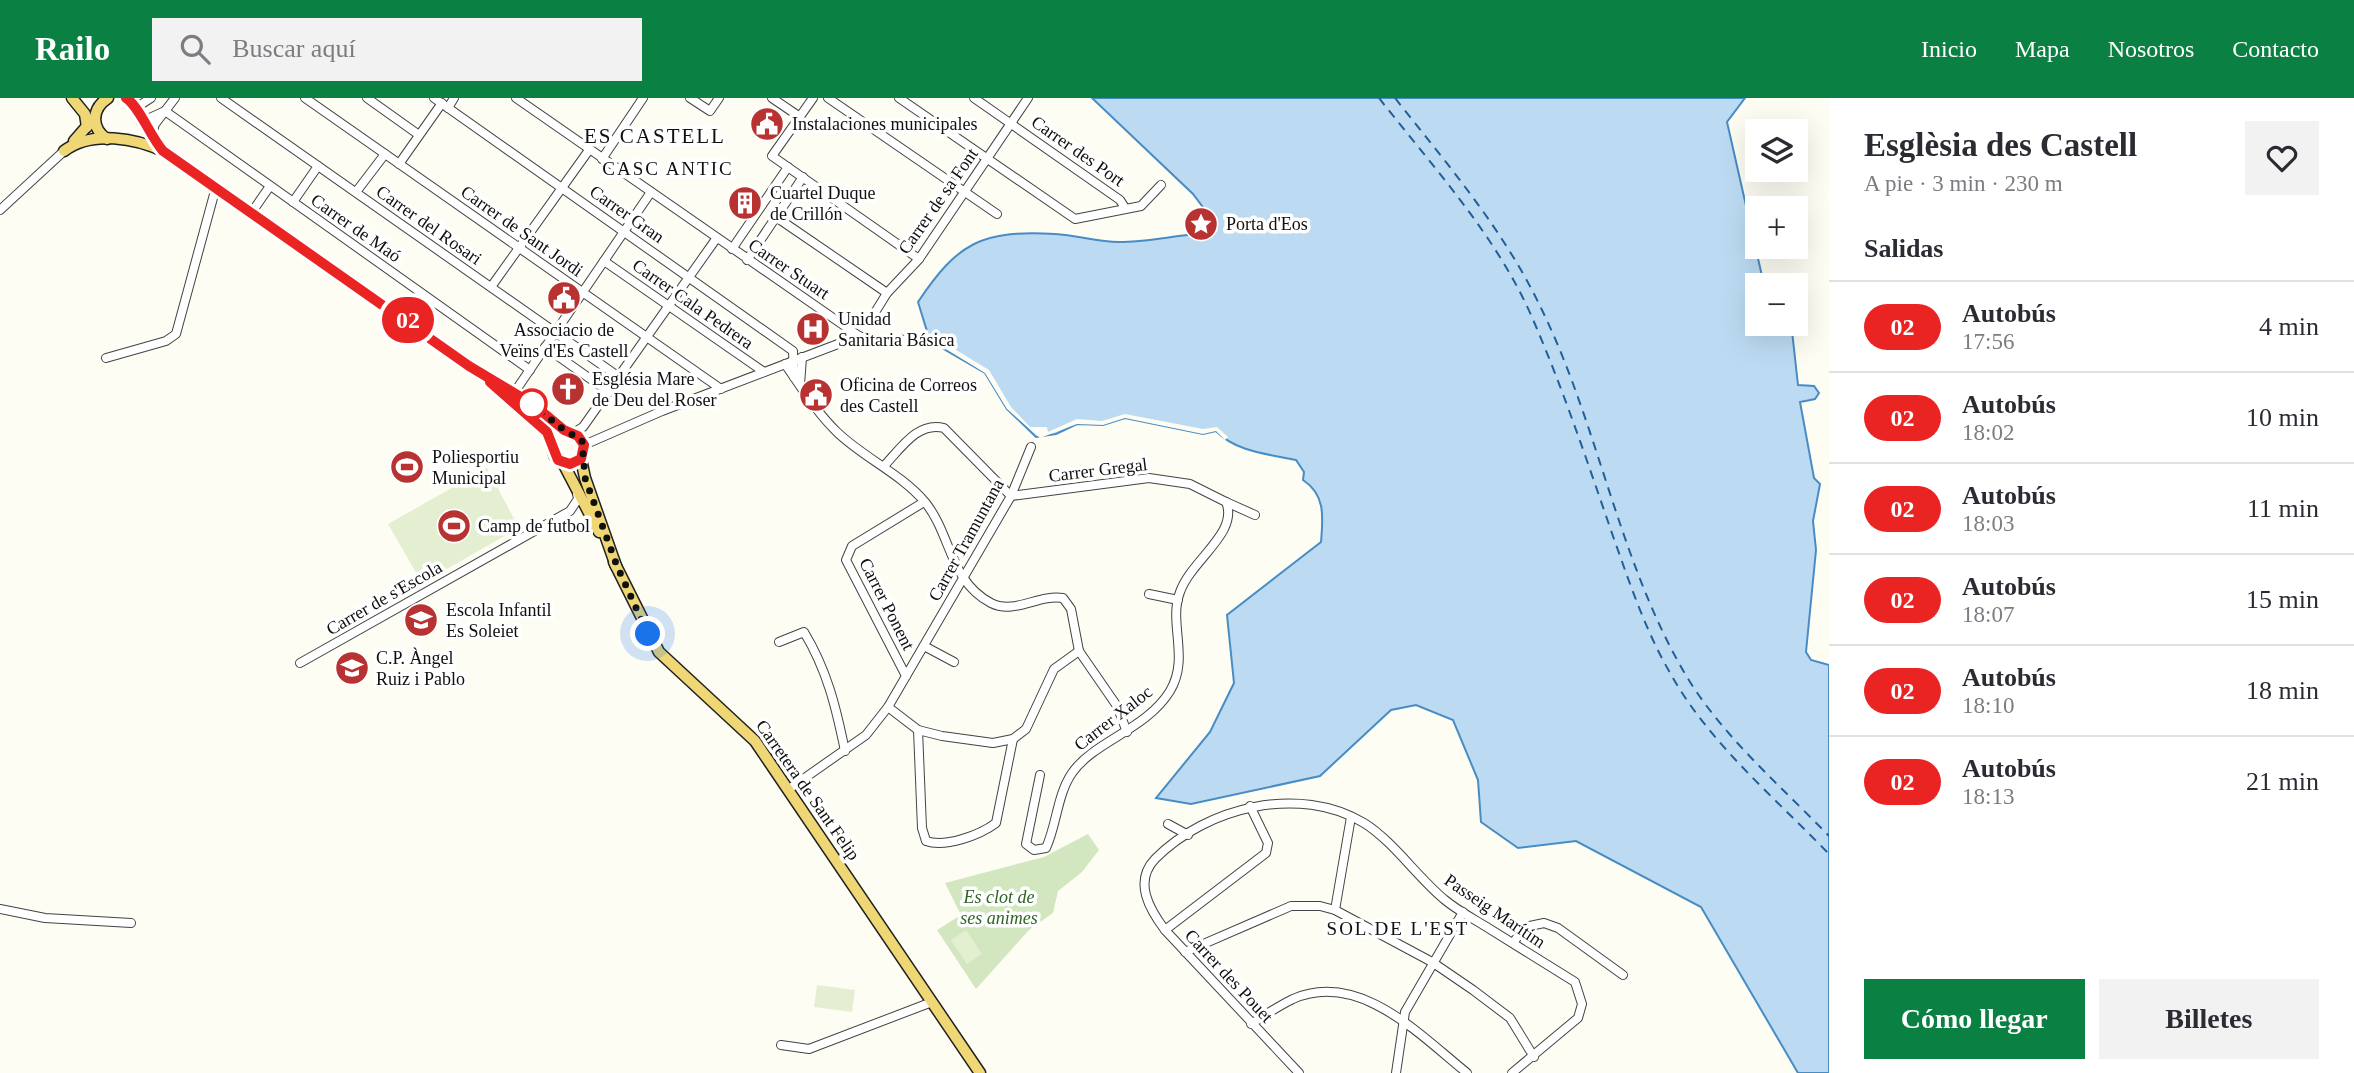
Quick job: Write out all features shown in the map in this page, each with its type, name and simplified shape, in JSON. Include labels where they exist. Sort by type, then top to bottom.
[{"type":"main road","points":[[72,98],[85,114],[86,127]]},
{"type":"main road","points":[[81,98],[95,116],[97,129],[107,139]]},
{"type":"main road","points":[[64,151],[95,116],[100,104],[108,98]]},
{"type":"main road","points":[[126,98],[137,107],[140,121],[163,151]]},
{"type":"main road","points":[[122,141],[133,135],[140,121]]},
{"type":"main road","points":[[64,151],[90,138],[143,143],[163,151],[469,366],[527,413],[551,441],[555,457],[563,463],[574,464],[581,459]]},
{"type":"main road","points":[[469,366],[514,393],[584,445],[581,459],[617,566]]},
{"type":"main road","points":[[551,441],[556,434],[569,432]]},
{"type":"main road","name":"Carretera de Sant Felip","points":[[563,463],[659,652],[755,741],[980,1073]]},
{"type":"street","points":[[137,107],[151,98]]},
{"type":"street","points":[[151,138],[155,124],[175,98]]},
{"type":"street","name":"Carrer del Rosari","points":[[221,98],[619,377]]},
{"type":"street","name":"Carrer de Sant Jordi","points":[[305,98],[721,389]]},
{"type":"street","points":[[367,98],[419,135]]},
{"type":"street","points":[[399,164],[441,103],[454,98]]},
{"type":"street","points":[[491,287],[589,150],[516,98]]},
{"type":"street","points":[[602,159],[643,98]]},
{"type":"street","points":[[690,98],[710,111],[719,98]]},
{"type":"street","points":[[772,98],[800,117]]},
{"type":"street","points":[[813,98],[772,156],[919,259]]},
{"type":"street","points":[[828,98],[997,214]]},
{"type":"street","points":[[899,98],[1064,214],[1078,219],[1141,206],[1161,185]]},
{"type":"street","name":"Carrer des Port","points":[[974,98],[1120,200],[1125,208]]},
{"type":"street","name":"Carrer de sa Font","points":[[871,319],[887,293],[919,259],[1028,98]]},
{"type":"street","name":"Carrer Gran","points":[[441,103],[689,276],[793,351],[799,359]]},
{"type":"street","points":[[140,121],[165,111]]},
{"type":"street","name":"Carrer de Maó","points":[[165,111],[530,370]]},
{"type":"street","name":"Carrer Stuart","points":[[589,150],[863,338]]},
{"type":"street","points":[[0,210],[64,151]]},
{"type":"street","points":[[356,192],[385,154]]},
{"type":"street","points":[[293,202],[318,166]]},
{"type":"street","points":[[732,249],[788,167]]},
{"type":"street","points":[[747,260],[803,177]]},
{"type":"street","points":[[252,212],[270,186]]},
{"type":"street","points":[[106,358],[166,341],[176,334],[216,187]]},
{"type":"street","points":[[514,393],[651,192]]},
{"type":"street","points":[[775,217],[887,293]]},
{"type":"street","points":[[569,432],[583,427],[716,239]]},
{"type":"street","name":"Carrer Cala Pedrera","points":[[604,261],[764,372]]},
{"type":"street","points":[[584,445],[662,411],[785,364],[863,338],[920,340]]},
{"type":"street","points":[[545,347],[609,392]]},
{"type":"street","points":[[794,377],[799,359]]},
{"type":"street","points":[[799,359],[800,386]]},
{"type":"street","points":[[785,364],[836,432],[884,466],[924,502],[940,526],[962,579],[993,604],[1016,607],[1049,596],[1063,598],[1071,609],[1079,651],[1116,706],[1127,732]]},
{"type":"street","points":[[884,466],[923,426],[934,425],[944,428],[1011,496]]},
{"type":"street","name":"Carrer Tramuntana","points":[[789,789],[866,735],[888,708],[1011,496],[1031,447]]},
{"type":"street","name":"Carrer Gregal","points":[[1011,496],[1149,478],[1190,484],[1228,506],[1255,515]]},
{"type":"street","name":"Carrer de s'Escola","points":[[300,663],[570,511],[578,499],[576,487]]},
{"type":"street","name":"Carrer Ponent","points":[[906,676],[846,561],[852,546],[924,502]]},
{"type":"street","name":"Carrer Xaloc","points":[[1040,775],[1026,844],[1034,850],[1046,848],[1071,773],[1087,757],[1127,732],[1155,710],[1174,684],[1180,658],[1178,600],[1195,564],[1226,529],[1230,519],[1228,506]]},
{"type":"street","points":[[1149,594],[1178,600]]},
{"type":"street","points":[[779,642],[804,632],[814,648],[833,689],[845,751]]},
{"type":"street","points":[[924,646],[954,662]]},
{"type":"street","points":[[888,708],[918,730],[993,743],[1013,739],[1026,729],[1054,669],[1079,651]]},
{"type":"street","points":[[918,730],[922,828],[926,841],[935,844],[985,832],[996,823],[1013,739]]},
{"type":"street","name":"Passeig Marítim","points":[[1143,893],[1151,863],[1164,850],[1226,814],[1250,806],[1297,803],[1326,807],[1350,817],[1365,824],[1446,901],[1575,982],[1583,1004],[1578,1018],[1534,1056]]},
{"type":"street","points":[[1165,930],[1266,853],[1268,843],[1250,806]]},
{"type":"street","points":[[1335,910],[1350,817]]},
{"type":"street","points":[[1168,824],[1188,835]]},
{"type":"street","name":"Carrer des Pouet","points":[[1143,893],[1151,912],[1165,930],[1299,1073]]},
{"type":"street","points":[[1185,952],[1291,906],[1320,906],[1335,910],[1432,962],[1510,1018],[1534,1056],[1513,1073]]},
{"type":"street","points":[[0,909],[45,919],[131,923]]},
{"type":"street","points":[[1396,1073],[1403,1020],[1432,962],[1463,912]]},
{"type":"street","points":[[1513,943],[1525,927],[1544,923],[1558,928],[1623,975]]},
{"type":"street","points":[[1251,1024],[1294,999],[1320,992],[1347,992],[1403,1020],[1467,1073]]},
{"type":"street","points":[[781,1045],[809,1049],[932,1002]]},
{"type":"green space","name":"Camp de futbol","points":[[487,468],[519,528],[422,583],[388,524]]},
{"type":"green space","name":"Es clot de ses animes","points":[[1088,834],[1099,850],[1082,872],[1058,891],[1053,913],[1029,930],[976,989],[937,930],[961,915],[945,883],[1044,857]]},
{"type":"green space","points":[[966,930],[982,954],[967,964],[951,940]]},
{"type":"green space","points":[[817,985],[855,990],[852,1012],[814,1007]]},
{"type":"water","points":[[1092,98],[1745,98],[1727,122],[1745,201],[1745,259],[1758,259],[1761,273],[1745,273],[1745,336],[1793,336],[1798,385],[1814,386],[1819,393],[1815,399],[1800,402],[1814,478],[1820,484],[1813,521],[1816,550],[1806,652],[1811,660],[1829,665],[1829,1073],[1798,1073],[1701,907],[1576,841],[1518,848],[1481,822],[1478,780],[1453,720],[1416,705],[1391,710],[1320,776],[1191,804],[1156,798],[1210,732],[1234,683],[1227,615],[1321,542],[1322,516],[1316,493],[1303,480],[1304,472],[1296,460],[1243,448],[1216,431],[1203,434],[1125,418],[1103,425],[1077,424],[1056,434],[1036,437],[1007,409],[985,373],[930,341],[918,302],[932,282],[960,253],[990,238],[1030,233],[1119,242],[1198,234],[1211,218],[1193,194]]},
{"type":"pier","points":[[948,345],[989,370],[1011,407],[1030,427],[1047,427],[1048,432],[1077,419],[1102,421],[1125,414],[1203,429],[1217,427],[1228,437],[1225,440],[1216,431],[1203,434],[1125,418],[1103,425],[1077,424],[1040,438],[1007,409],[985,373],[941,346]]},
{"type":"ferry route","points":[[1379,98],[1462,202],[1516,285],[1543,343],[1564,398],[1638,606],[1669,671],[1702,721],[1722,745],[1829,854]]},
{"type":"ferry route","points":[[1395,98],[1492,224],[1540,306],[1577,395],[1640,578],[1680,665],[1711,712],[1730,734],[1829,836]]},
{"type":"bus line","name":"02","points":[[126,98],[137,107],[148,133],[163,151],[414,324],[469,366],[534,405],[564,430],[578,436],[585,450],[581,459],[574,464],[558,460],[547,432],[490,382]]},
{"type":"place","name":"Instalaciones municipales","points":[[767,124]]},
{"type":"place","name":"Cuartel Duque de Crillón","points":[[745,203]]},
{"type":"place","name":"Porta d'Eos","points":[[1201,224]]},
{"type":"place","name":"Associacio de Veïns d'Es Castell","points":[[564,298]]},
{"type":"place","name":"Unidad Sanitaria Básica","points":[[813,329]]},
{"type":"place","name":"Església Mare de Deu del Roser","points":[[568,389]]},
{"type":"place","name":"Oficina de Correos des Castell","points":[[816,395]]},
{"type":"place","name":"Poliesportiu Municipal","points":[[407,467]]},
{"type":"place","name":"Camp de futbol","points":[[454,526]]},
{"type":"place","name":"Escola Infantil Es Soleiet","points":[[421,620]]},
{"type":"place","name":"C.P. Àngel Ruiz i Pablo","points":[[352,668]]},
{"type":"district","name":"ES CASTELL","points":[[655,136]]},
{"type":"district","name":"CASC ANTIC","points":[[668,168]]},
{"type":"district","name":"SOL DE L'EST","points":[[1398,928]]},
{"type":"route","points":[[532,404],[564,430],[582,440],[585,450],[581,462],[585,478],[617,566],[648,634]]}]
